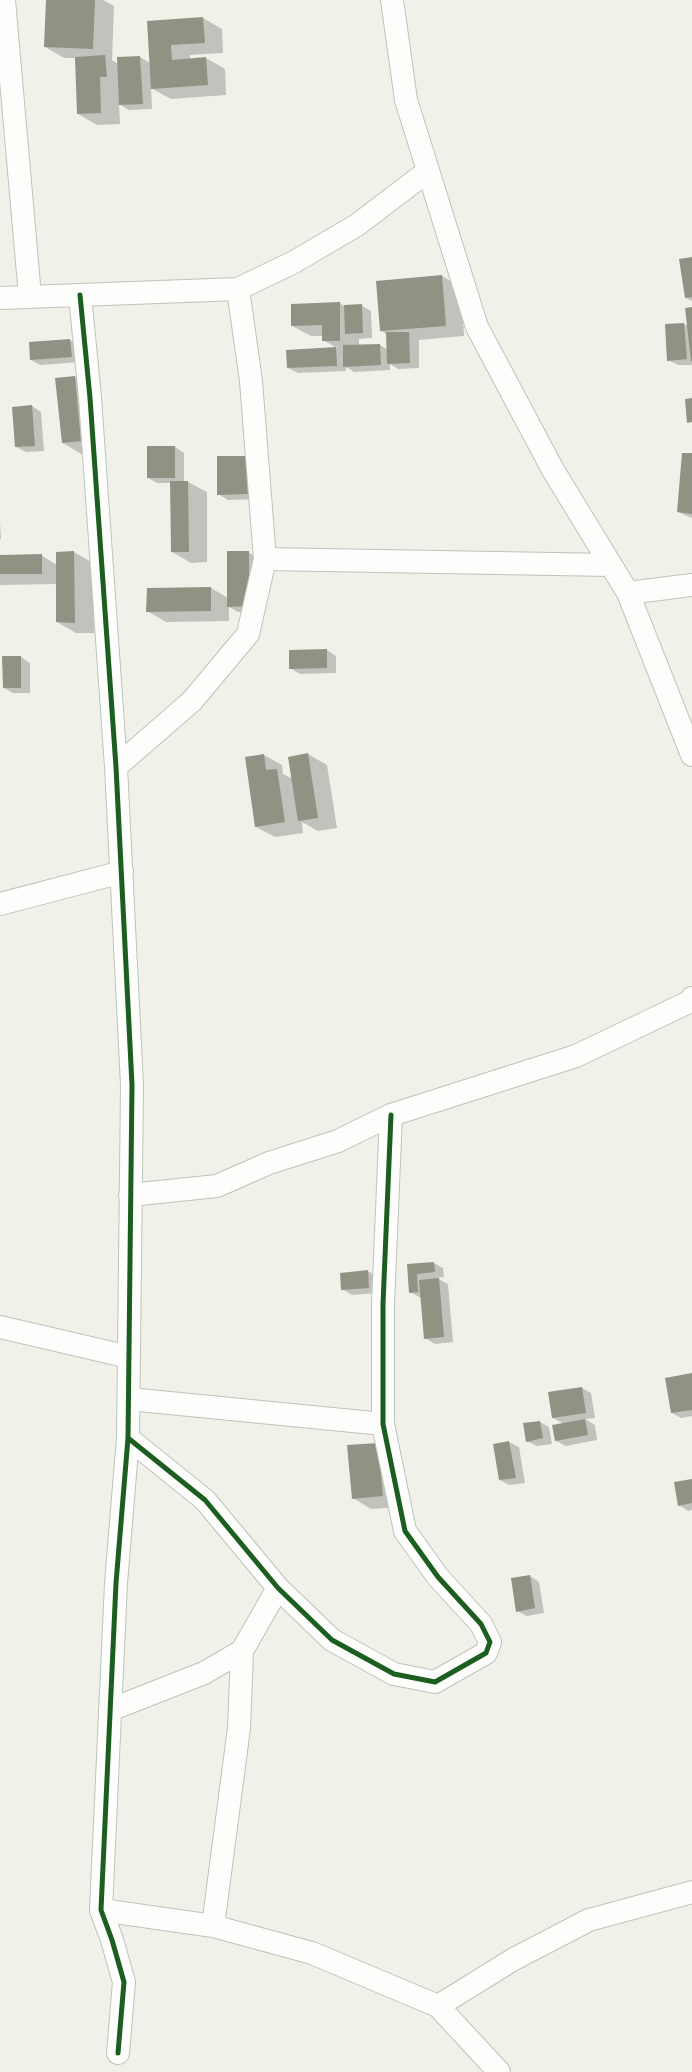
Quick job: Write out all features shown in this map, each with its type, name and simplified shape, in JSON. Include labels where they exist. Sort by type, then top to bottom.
[{"type":"street","points":[[392,0],[406,100],[477,327],[553,470],[628,593],[692,755]]},
{"type":"street","points":[[3,2],[30,296]]},
{"type":"street","points":[[0,298],[238,289],[294,262],[357,225],[428,171]]},
{"type":"street","points":[[116,767],[192,701],[248,634],[265,559],[251,381],[238,289]]},
{"type":"street","points":[[80,295],[90,398],[116,767],[132,1085],[128,1438],[116,1583],[101,1910],[112,1940],[124,1982],[118,2053]]},
{"type":"street","points":[[265,559],[611,565]]},
{"type":"street","points":[[628,593],[692,585]]},
{"type":"street","points":[[0,904],[122,872]]},
{"type":"street","points":[[130,1195],[217,1186],[269,1163],[338,1141],[391,1115],[576,1056],[689,1002],[692,998]]},
{"type":"street","points":[[128,1438],[205,1500],[278,1588],[332,1640],[394,1674],[434,1682],[486,1653],[490,1642],[481,1624],[438,1577],[405,1531],[383,1424],[383,1304],[391,1115]]},
{"type":"street","points":[[0,1327],[129,1357]]},
{"type":"street","points":[[129,1399],[383,1424]]},
{"type":"street","points":[[213,1926],[239,1728],[242,1651],[278,1588]]},
{"type":"street","points":[[110,1710],[204,1673],[242,1651]]},
{"type":"street","points":[[438,2006],[514,1959],[589,1920],[692,1892]]},
{"type":"street","points":[[101,1910],[213,1926],[312,1953],[438,2006],[499,2072]]},
{"type":"building","points":[[46,0],[95,0],[93,49],[44,47]]},
{"type":"building","points":[[203,17],[205,43],[171,45],[172,60],[206,57],[208,85],[151,89],[147,21]]},
{"type":"building","points":[[105,55],[107,77],[100,77],[101,113],[77,114],[75,57]]},
{"type":"building","points":[[140,56],[143,104],[119,105],[117,57]]},
{"type":"building","points":[[692,257],[692,297],[685,298],[679,259]]},
{"type":"building","points":[[442,275],[446,326],[380,331],[376,281]]},
{"type":"building","points":[[340,302],[340,341],[322,341],[322,325],[291,326],[291,304]]},
{"type":"building","points":[[362,304],[363,333],[345,334],[344,305]]},
{"type":"building","points":[[692,307],[692,361],[691,361],[685,308]]},
{"type":"building","points":[[684,323],[687,359],[667,361],[665,324]]},
{"type":"building","points":[[386,332],[409,332],[410,363],[387,364]]},
{"type":"building","points":[[70,339],[72,357],[30,360],[29,342]]},
{"type":"building","points":[[380,344],[381,365],[343,367],[343,345]]},
{"type":"building","points":[[336,347],[337,366],[287,368],[286,350]]},
{"type":"building","points":[[75,376],[81,441],[62,443],[55,378]]},
{"type":"building","points":[[692,398],[692,422],[687,423],[685,399]]},
{"type":"building","points":[[32,405],[35,446],[15,447],[12,407]]},
{"type":"building","points":[[147,446],[175,446],[175,478],[147,478]]},
{"type":"building","points":[[682,453],[692,453],[692,514],[677,512]]},
{"type":"building","points":[[217,456],[248,456],[248,494],[217,495]]},
{"type":"building","points":[[170,481],[188,481],[189,552],[171,552]]},
{"type":"building","points":[[74,551],[75,623],[56,622],[56,552]]},
{"type":"building","points":[[227,551],[249,551],[249,606],[227,607]]},
{"type":"building","points":[[42,554],[42,574],[0,574],[0,555]]},
{"type":"building","points":[[211,587],[211,611],[146,612],[147,588]]},
{"type":"building","points":[[327,649],[327,668],[289,669],[289,650]]},
{"type":"building","points":[[2,656],[21,656],[21,688],[3,688]]},
{"type":"building","points":[[308,753],[318,818],[298,821],[288,757]]},
{"type":"building","points":[[264,754],[266,770],[277,769],[285,822],[255,827],[245,757]]},
{"type":"building","points":[[434,1262],[435,1272],[417,1274],[418,1292],[409,1293],[407,1264]]},
{"type":"building","points":[[368,1270],[369,1288],[341,1290],[340,1273]]},
{"type":"building","points":[[439,1278],[444,1337],[424,1339],[419,1280]]},
{"type":"building","points":[[692,1373],[692,1410],[671,1413],[665,1378]]},
{"type":"building","points":[[582,1387],[586,1413],[552,1418],[548,1392]]},
{"type":"building","points":[[585,1419],[588,1435],[555,1441],[552,1425]]},
{"type":"building","points":[[540,1421],[543,1438],[526,1442],[523,1423]]},
{"type":"building","points":[[509,1441],[516,1478],[499,1480],[493,1444]]},
{"type":"building","points":[[378,1443],[383,1496],[352,1499],[347,1445]]},
{"type":"building","points":[[692,1479],[692,1503],[678,1506],[674,1482]]},
{"type":"building","points":[[530,1575],[535,1608],[516,1612],[511,1578]]},
{"type":"cycle path","points":[[80,295],[90,398],[116,767],[132,1085],[128,1438],[116,1583],[101,1910],[112,1940],[124,1982],[118,2053]]},
{"type":"cycle path","points":[[128,1438],[205,1500],[278,1588],[332,1640],[394,1674],[435,1682],[486,1653],[490,1642],[481,1624],[438,1577],[405,1531],[383,1424],[383,1304],[391,1115]]}]
